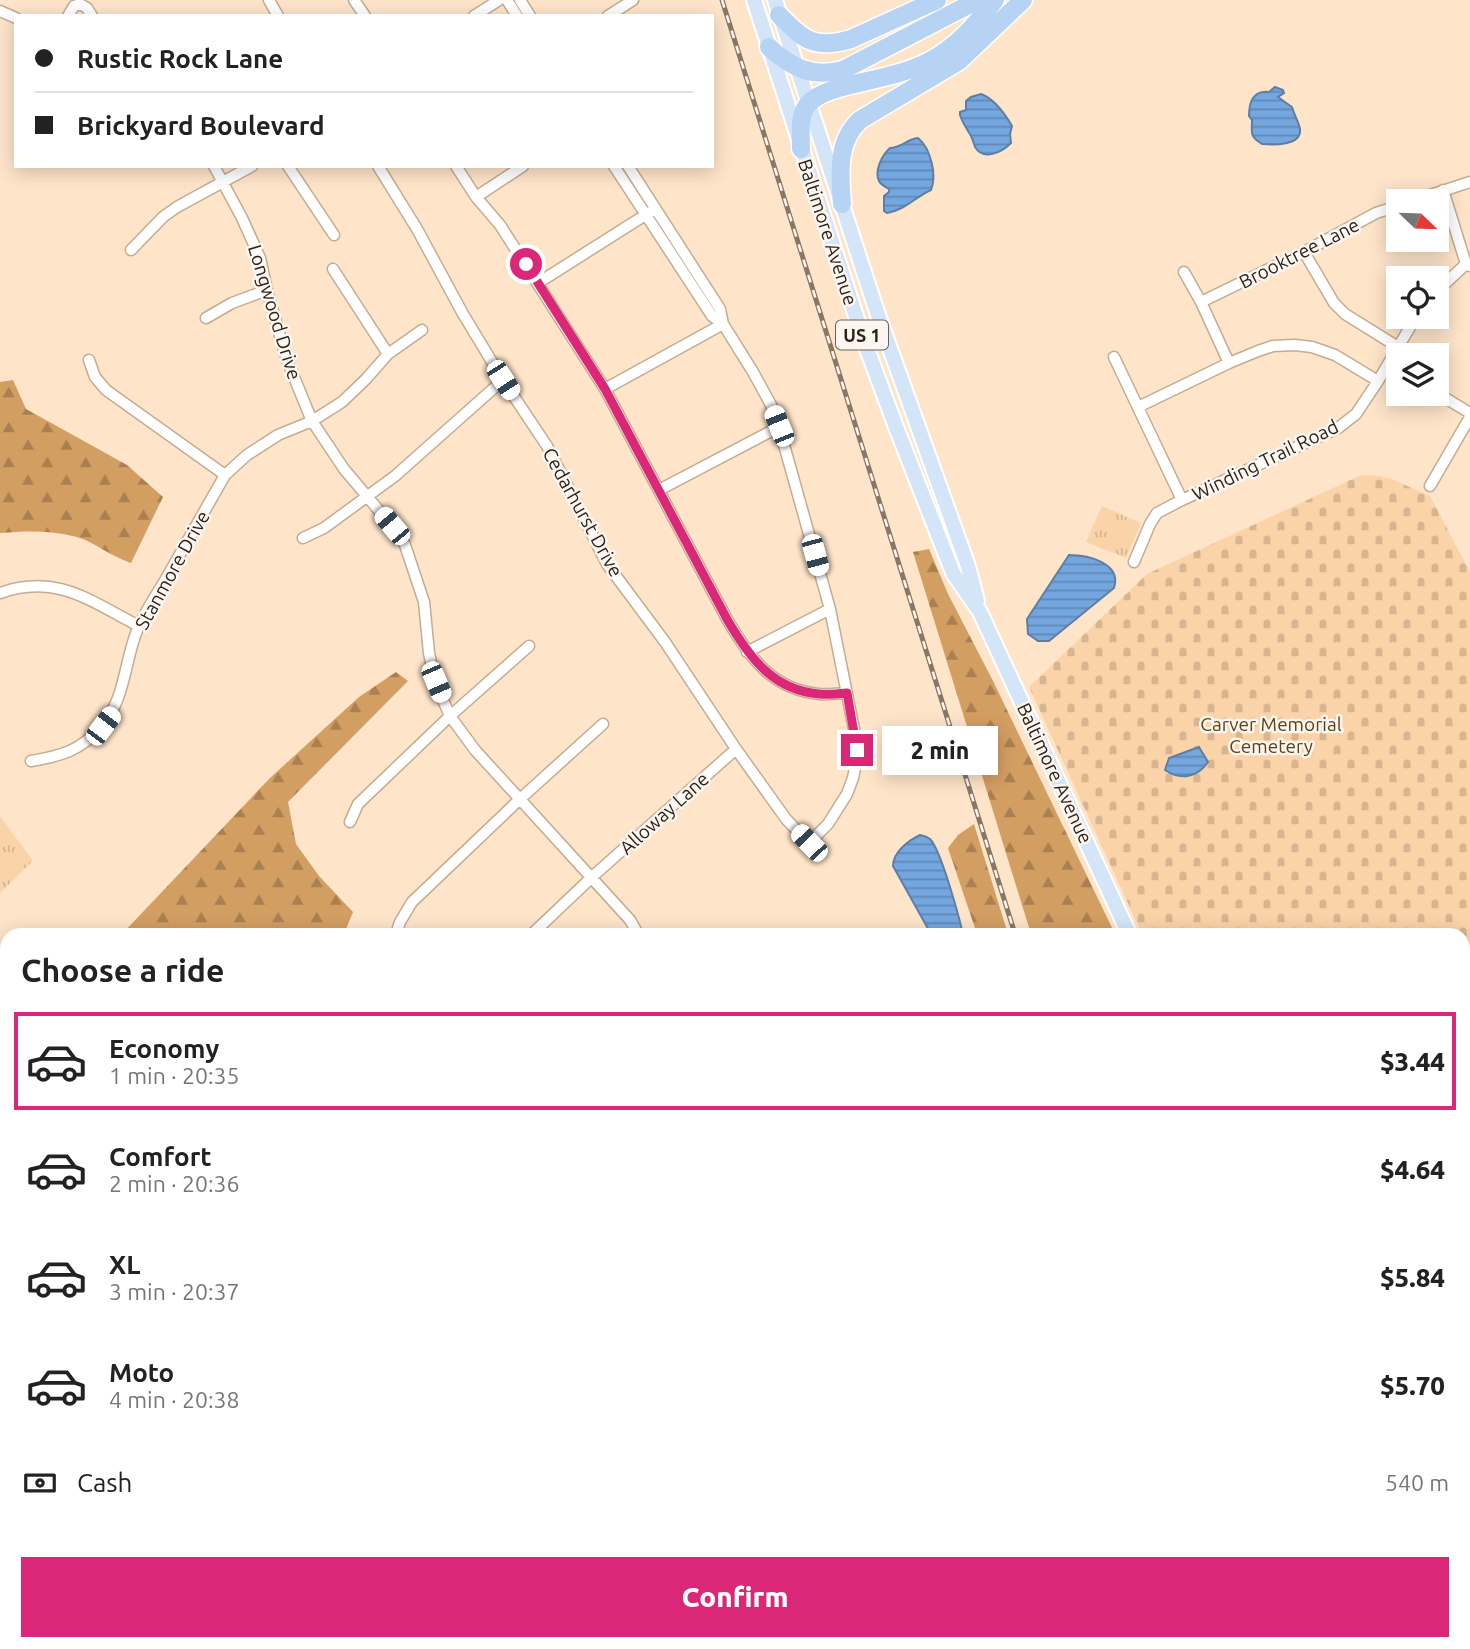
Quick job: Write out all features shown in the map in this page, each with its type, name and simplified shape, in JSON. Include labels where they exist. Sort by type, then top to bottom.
[{"type":"highway","points":[[777,7],[800,35],[825,44],[851,39],[936,0]]},
{"type":"highway","points":[[769,47],[782,59],[808,72],[820,74],[843,70],[978,0]]},
{"type":"highway","points":[[801,149],[802,120],[809,103],[827,91],[928,62],[957,43],[995,0]]},
{"type":"highway","points":[[842,204],[842,151],[860,120],[959,61],[1023,0]]},
{"type":"main road","name":"Baltimore Avenue","points":[[754,0],[863,338],[953,573],[980,612],[1126,928]]},
{"type":"main road","name":"Baltimore Avenue","points":[[777,7],[882,328],[968,566],[980,612]]},
{"type":"street","points":[[477,14],[499,0]]},
{"type":"street","points":[[611,14],[629,1]]},
{"type":"street","points":[[69,14],[74,6],[80,5],[87,8],[91,14]]},
{"type":"street","name":"Longwood Drive","points":[[215,168],[260,258],[287,360],[312,421],[344,469],[405,545],[424,602],[429,653],[436,682],[450,716],[475,750],[592,877]]},
{"type":"street","points":[[131,250],[163,217],[177,207],[248,168]]},
{"type":"street","points":[[289,168],[334,236]]},
{"type":"street","name":"Cedarhurst Drive","points":[[379,168],[503,380],[547,446],[607,564],[665,642],[786,819],[809,843],[841,806],[853,778],[857,750],[847,693]]},
{"type":"street","points":[[457,168],[476,197],[500,225],[605,389],[747,652],[760,667],[789,686],[822,695],[847,693],[830,609],[771,405],[723,324],[720,309],[629,168]]},
{"type":"street","points":[[476,197],[520,168]]},
{"type":"street","points":[[615,168],[712,316],[723,324]]},
{"type":"street","points":[[1446,189],[1470,182]]},
{"type":"street","points":[[1449,208],[1468,265],[1449,281]]},
{"type":"street","points":[[538,284],[656,209]]},
{"type":"street","name":"Brooktree Lane","points":[[1201,302],[1386,210]]},
{"type":"street","points":[[1304,252],[1334,303],[1345,314],[1393,343]]},
{"type":"street","points":[[333,269],[388,354]]},
{"type":"street","points":[[1184,272],[1201,302],[1228,363]]},
{"type":"street","points":[[206,318],[232,303],[267,290]]},
{"type":"street","points":[[605,389],[723,324]]},
{"type":"street","name":"Stanmore Drive","points":[[31,761],[57,757],[74,750],[103,726],[118,701],[128,655],[139,626],[226,475],[247,455],[278,435],[312,421],[342,402],[388,354],[422,330]]},
{"type":"street","points":[[1138,407],[1228,363],[1273,346],[1312,347],[1335,355],[1378,381]]},
{"type":"street","points":[[1114,357],[1182,500]]},
{"type":"street","points":[[89,360],[95,377],[106,390],[226,475]]},
{"type":"street","name":"Winding Trail Road","points":[[1134,562],[1157,513],[1338,428],[1356,414],[1386,367]]},
{"type":"street","points":[[303,538],[324,528],[395,476],[503,380]]},
{"type":"street","points":[[1430,486],[1470,415],[1449,401]]},
{"type":"street","points":[[659,490],[779,426]]},
{"type":"street","points":[[0,593],[37,585],[62,589],[139,626]]},
{"type":"street","points":[[747,652],[830,609]]},
{"type":"street","points":[[350,822],[358,804],[450,716],[529,646]]},
{"type":"street","points":[[398,928],[412,902],[603,724]]},
{"type":"street","name":"Alloway Lane","points":[[538,928],[736,748]]},
{"type":"street","points":[[592,877],[635,928]]},
{"type":"green space","points":[[13,380],[26,409],[127,465],[163,497],[131,563],[83,539],[67,535],[38,532],[0,533],[0,382]]},
{"type":"green space","name":"Carver Memorial Cemetery","points":[[1359,476],[1389,478],[1430,496],[1470,572],[1470,928],[1139,928],[1029,687],[1147,574]]},
{"type":"green space","points":[[1102,506],[1141,523],[1126,558],[1086,542]]},
{"type":"green space","points":[[929,549],[948,594],[1112,928],[1029,928],[913,552]]},
{"type":"green space","points":[[396,672],[408,681],[288,802],[296,844],[319,876],[353,912],[346,928],[128,928],[270,778],[359,697]]},
{"type":"green space","points":[[0,816],[33,861],[0,893]]},
{"type":"green space","points":[[974,824],[1006,928],[975,928],[948,848],[958,835]]},
{"type":"water","points":[[1275,87],[1284,93],[1278,97],[1292,107],[1300,129],[1299,135],[1286,143],[1262,144],[1252,134],[1250,106],[1256,95],[1269,92]]},
{"type":"water","points":[[981,94],[995,103],[1012,126],[1011,143],[993,154],[983,154],[975,147],[960,115],[960,112],[966,110],[966,101]]},
{"type":"water","points":[[918,138],[932,162],[931,190],[900,209],[887,213],[884,211],[884,196],[889,189],[879,181],[877,173],[880,163],[890,148]]},
{"type":"water","points":[[1069,555],[1102,562],[1113,572],[1114,588],[1049,641],[1038,641],[1028,634],[1027,619]]},
{"type":"water","points":[[1199,747],[1208,762],[1199,771],[1189,776],[1177,776],[1165,770],[1169,758]]},
{"type":"water","points":[[920,835],[930,839],[949,884],[961,928],[928,928],[893,866],[898,852]]},
{"type":"railway","points":[[722,0],[1013,928]]},
{"type":"route","points":[[526,264],[605,389],[747,652],[760,667],[789,686],[822,695],[847,693],[857,750]]}]
